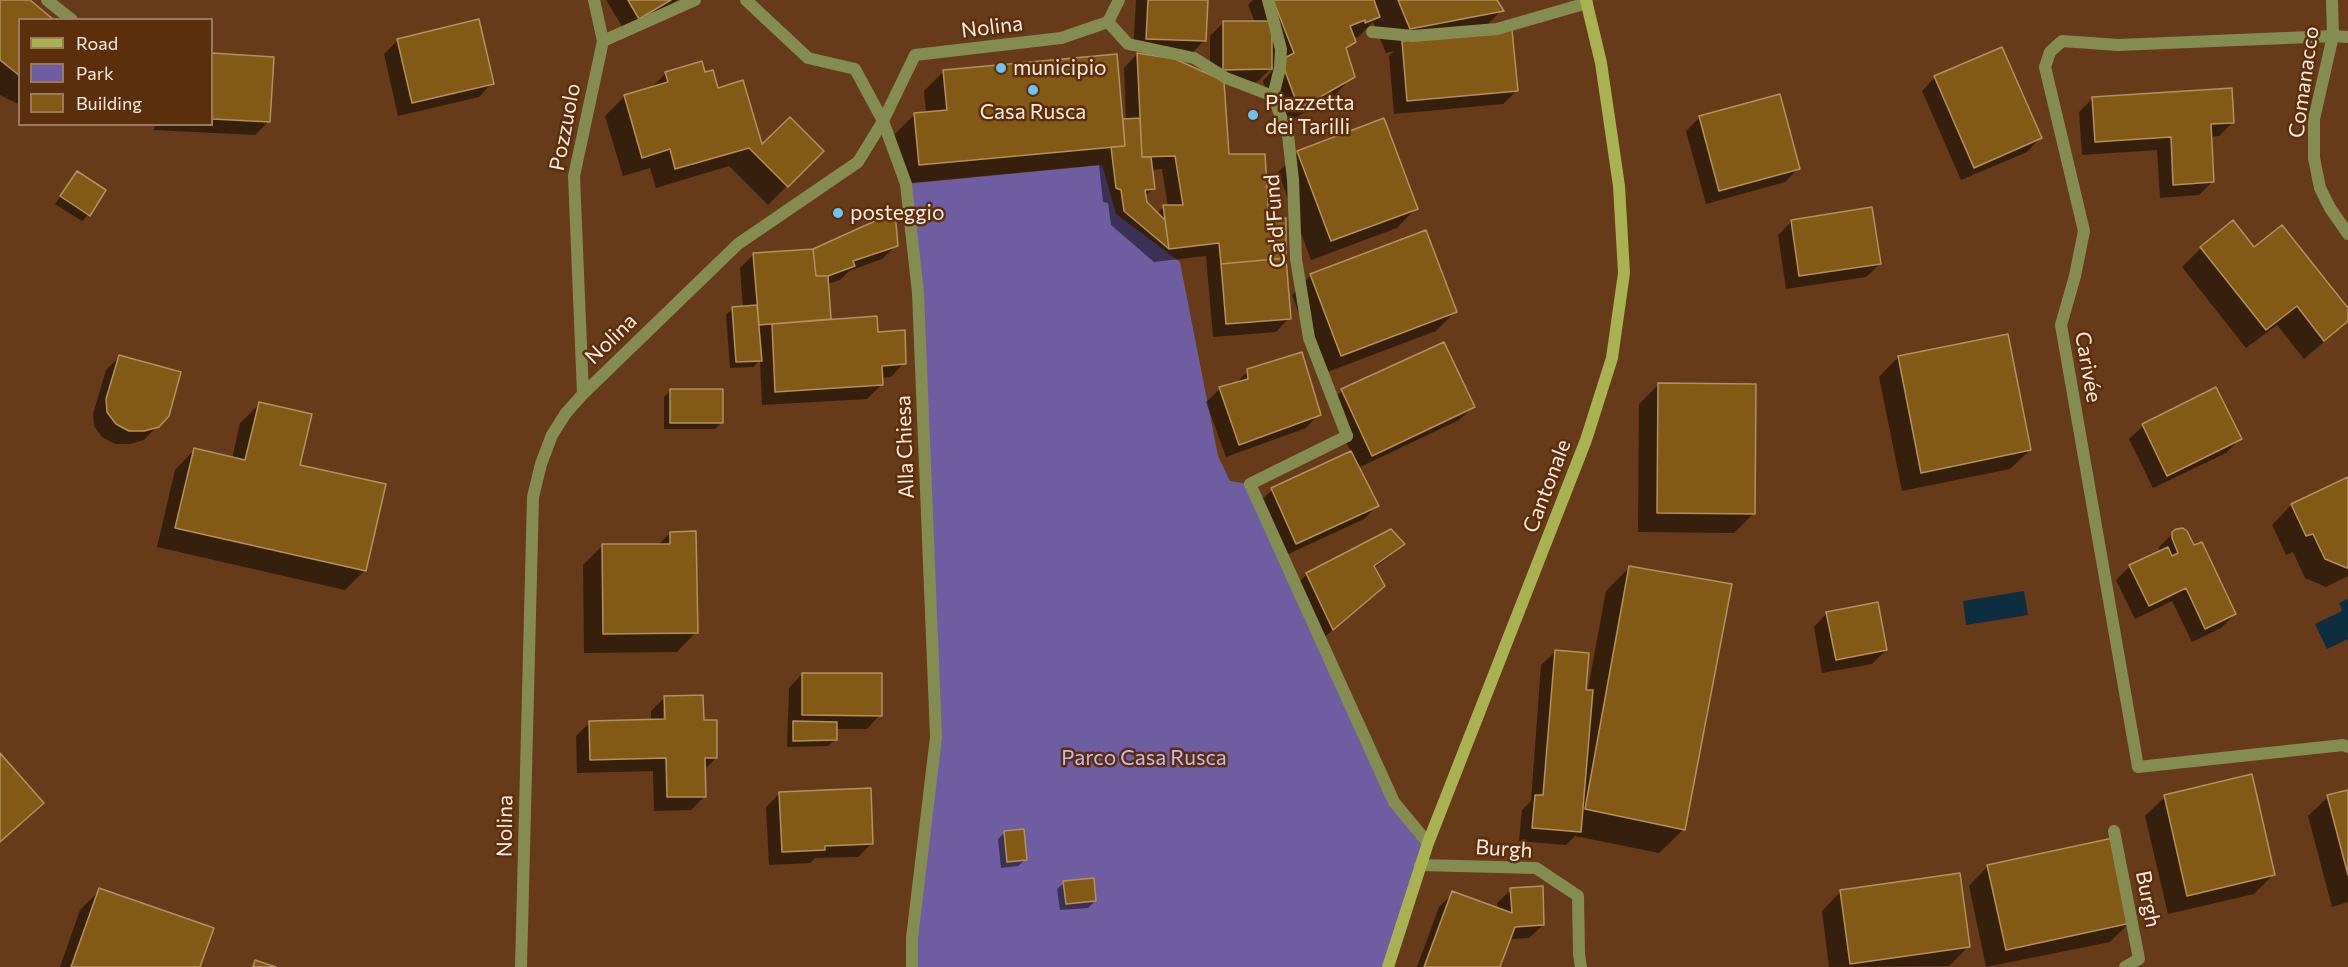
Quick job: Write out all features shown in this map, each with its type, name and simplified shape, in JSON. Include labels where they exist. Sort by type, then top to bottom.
[{"type":"street","points":[[47,0],[70,18]]},
{"type":"street","points":[[594,0],[603,41],[695,0]]},
{"type":"street","name":"Alla Chiesa","points":[[746,0],[808,58],[855,69],[883,121],[906,184],[918,293],[936,737],[912,938],[912,967]]},
{"type":"street","points":[[1119,0],[1108,22],[1128,44],[1194,58],[1226,78],[1273,96],[1280,68],[1281,48],[1268,0]]},
{"type":"street","name":"Comanacco","points":[[2332,0],[2333,36],[2314,119],[2313,158],[2320,188],[2330,208],[2348,234]]},
{"type":"street","points":[[1372,32],[1413,36],[1497,29],[1587,2]]},
{"type":"street","name":"Cantonale","points":[[1388,967],[1428,843],[1586,440],[1612,358],[1624,273],[1619,186],[1601,63],[1587,2]]},
{"type":"street","name":"Nolina","points":[[521,967],[533,497],[541,464],[552,435],[566,413],[583,394],[738,244],[858,162],[883,121],[915,55],[1061,38],[1108,22]]},
{"type":"street","points":[[2333,36],[2348,38]]},
{"type":"street","name":"Carivée","points":[[2333,36],[2118,45],[2062,41],[2050,52],[2045,67],[2084,231],[2061,325],[2138,767],[2343,745],[2348,747]]},
{"type":"street","name":"Pozzuolo","points":[[583,394],[574,176],[603,41]]},
{"type":"street","name":"Ca'd'Fund","points":[[1273,96],[1288,135],[1293,180],[1296,259],[1309,338],[1347,436],[1250,484],[1394,802],[1428,843]]},
{"type":"street","name":"Burgh","points":[[2114,831],[2139,959],[2125,967]]},
{"type":"street","name":"Burgh","points":[[1420,865],[1536,868],[1578,896],[1581,967]]},
{"type":"green space","name":"Parco Casa Rusca","points":[[1102,165],[1116,214],[1180,262],[1218,456],[1230,481],[1250,484],[1394,802],[1428,843],[1388,967],[912,967],[936,737],[918,293],[906,184]]},
{"type":"water","points":[[2024,591],[2028,615],[1966,625],[1963,601]]},
{"type":"water","points":[[2348,599],[2348,639],[2327,649],[2315,624],[2342,611],[2339,603]]},
{"type":"building","points":[[0,0],[30,0],[52,18],[18,18],[18,74],[0,60]]},
{"type":"building","points":[[628,0],[671,0],[639,19]]},
{"type":"building","points":[[1148,0],[1208,0],[1206,41],[1146,39]]},
{"type":"building","points":[[1273,0],[1374,0],[1380,17],[1350,26],[1356,42],[1346,48],[1355,77],[1299,109],[1281,60],[1294,53]]},
{"type":"building","points":[[1398,0],[1497,0],[1504,11],[1410,29]]},
{"type":"building","points":[[479,19],[494,84],[412,103],[397,39]]},
{"type":"building","points":[[1223,21],[1272,21],[1272,69],[1223,70]]},
{"type":"building","points":[[1512,30],[1518,91],[1407,101],[1402,41]]},
{"type":"building","points":[[2002,47],[2042,138],[1974,168],[1934,76]]},
{"type":"building","points":[[213,53],[274,57],[270,122],[213,119]]},
{"type":"building","points":[[1137,53],[1175,59],[1224,81],[1229,154],[1265,154],[1269,219],[1286,218],[1286,258],[1221,264],[1219,243],[1169,249],[1163,205],[1183,205],[1175,156],[1142,157]]},
{"type":"building","name":"Casa Rusca","points":[[1117,54],[1125,146],[919,165],[914,113],[947,110],[943,70]]},
{"type":"building","points":[[702,61],[705,72],[713,70],[718,88],[743,80],[762,144],[790,117],[824,151],[788,187],[749,148],[675,169],[670,149],[642,158],[624,95],[668,82],[665,72]]},
{"type":"building","points":[[2232,88],[2234,123],[2211,124],[2214,182],[2173,185],[2171,137],[2095,142],[2092,97]]},
{"type":"building","points":[[1780,94],[1800,169],[1719,191],[1699,116]]},
{"type":"building","points":[[1140,118],[1142,157],[1151,157],[1155,189],[1145,190],[1147,202],[1165,220],[1169,249],[1124,211],[1121,190],[1116,188],[1111,147],[1125,146],[1123,119]]},
{"type":"building","points":[[1384,118],[1418,209],[1331,241],[1297,151]]},
{"type":"building","points":[[77,171],[106,190],[90,216],[60,196]]},
{"type":"building","points":[[1872,207],[1881,264],[1799,276],[1791,220]]},
{"type":"building","points":[[895,212],[898,246],[853,261],[855,266],[828,276],[816,276],[813,249]]},
{"type":"building","points":[[2233,220],[2254,247],[2282,225],[2348,308],[2348,321],[2324,341],[2297,306],[2266,330],[2200,247]]},
{"type":"building","points":[[1426,230],[1457,312],[1341,356],[1310,274]]},
{"type":"building","points":[[813,249],[816,276],[828,276],[831,319],[759,325],[753,253]]},
{"type":"building","points":[[1286,258],[1291,319],[1226,324],[1221,264]]},
{"type":"building","points":[[757,305],[762,361],[736,362],[732,307]]},
{"type":"building","points":[[877,316],[878,332],[905,330],[906,364],[882,366],[883,385],[775,392],[772,324]]},
{"type":"building","points":[[2008,334],[2031,450],[1921,473],[1898,356]]},
{"type":"building","points":[[1444,342],[1475,407],[1372,456],[1341,389]]},
{"type":"building","points":[[1302,352],[1321,415],[1239,445],[1219,387],[1248,379],[1247,369]]},
{"type":"building","points":[[119,355],[181,372],[169,416],[159,427],[144,431],[129,431],[116,424],[107,412],[106,399]]},
{"type":"building","points":[[1658,383],[1756,384],[1755,514],[1657,513]]},
{"type":"building","points":[[2216,387],[2242,439],[2167,476],[2142,424]]},
{"type":"building","points":[[670,389],[723,389],[723,423],[670,423]]},
{"type":"building","points":[[259,402],[312,414],[300,465],[386,484],[366,571],[175,528],[194,448],[245,460]]},
{"type":"building","points":[[1351,451],[1379,506],[1296,544],[1271,488]]},
{"type":"building","points":[[2348,477],[2347,568],[2325,559],[2313,534],[2306,536],[2291,504]]},
{"type":"building","points":[[2183,528],[2194,545],[2202,542],[2236,614],[2205,629],[2186,588],[2149,606],[2129,565],[2168,547],[2172,556],[2178,553],[2172,532]]},
{"type":"building","points":[[1391,529],[1405,544],[1374,566],[1385,586],[1333,630],[1306,573]]},
{"type":"building","points":[[696,531],[698,633],[603,634],[602,544],[670,544],[670,532]]},
{"type":"building","points":[[1629,566],[1732,584],[1685,830],[1585,809]]},
{"type":"building","points":[[1878,602],[1887,650],[1836,660],[1826,612]]},
{"type":"building","points":[[1555,650],[1589,653],[1586,690],[1593,690],[1581,832],[1532,828],[1535,795],[1543,795]]},
{"type":"building","points":[[802,673],[882,673],[882,716],[802,715]]},
{"type":"building","points":[[703,695],[704,720],[717,720],[717,758],[705,758],[706,797],[667,797],[666,758],[590,760],[589,721],[665,719],[664,696]]},
{"type":"building","points":[[793,721],[837,722],[837,740],[793,741]]},
{"type":"building","points":[[0,753],[44,803],[0,842]]},
{"type":"building","points":[[2252,774],[2275,875],[2187,896],[2164,795]]},
{"type":"building","points":[[871,788],[873,844],[825,846],[825,850],[782,852],[779,792]]},
{"type":"building","points":[[2348,790],[2348,875],[2327,795]]},
{"type":"building","points":[[1024,829],[1027,860],[1007,862],[1004,831]]},
{"type":"building","points":[[2113,838],[2131,923],[2006,950],[1987,865]]},
{"type":"building","points":[[1960,873],[1970,947],[1850,964],[1840,890]]},
{"type":"building","points":[[1094,878],[1096,901],[1066,904],[1063,881]]},
{"type":"building","points":[[1543,886],[1544,925],[1515,927],[1500,967],[1424,967],[1452,891],[1512,913],[1510,888]]},
{"type":"building","points":[[99,888],[214,928],[200,967],[71,967]]},
{"type":"building","points":[[255,960],[276,967],[253,967]]},
{"type":"place","name":"municipio","points":[[1001,68]]},
{"type":"place","name":"Casa Rusca","points":[[1033,90]]},
{"type":"place","name":"Piazzetta dei Tarilli","points":[[1253,115]]},
{"type":"place","name":"posteggio","points":[[838,213]]}]
